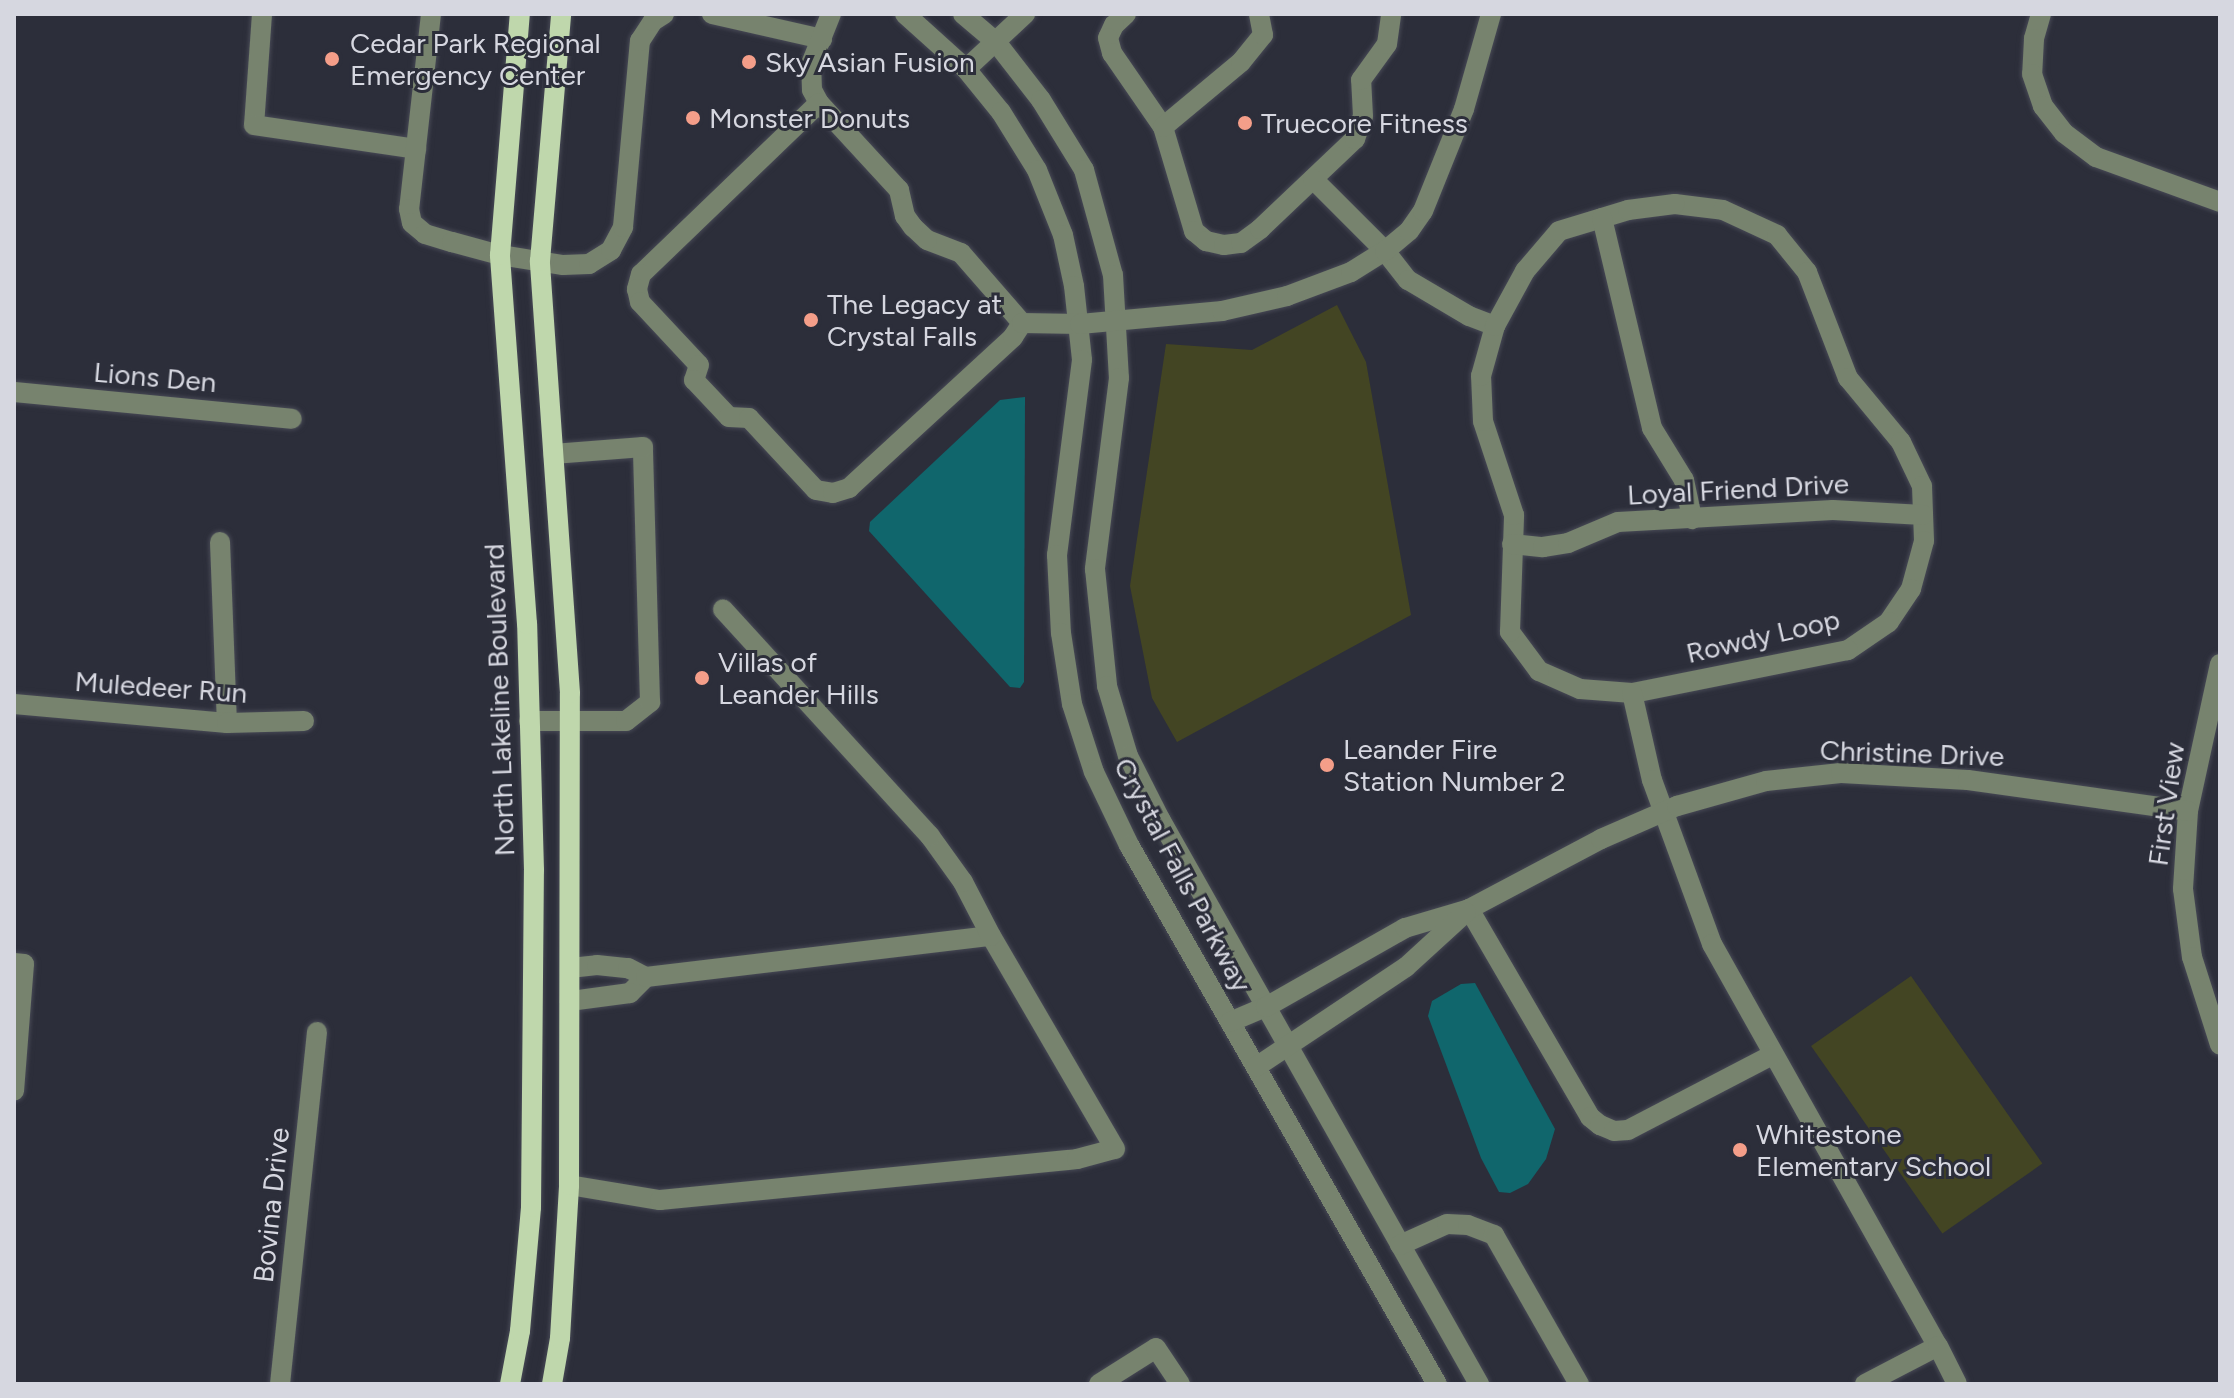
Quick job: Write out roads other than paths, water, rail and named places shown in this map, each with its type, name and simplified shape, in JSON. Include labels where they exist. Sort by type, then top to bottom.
[{"type":"main road","name":"North Lakeline Boulevard","points":[[510,1384],[520,1331],[531,1207],[534,870],[527,624],[500,255],[520,14]]},
{"type":"main road","points":[[552,1384],[560,1338],[569,1185],[570,721],[540,261],[561,14]]},
{"type":"street","points":[[262,14],[254,125],[416,149]]},
{"type":"street","points":[[431,14],[409,209],[412,223],[425,234],[500,255],[589,264],[611,250],[623,227],[640,41],[653,21],[664,14]]},
{"type":"street","points":[[712,14],[822,39]]},
{"type":"street","points":[[831,14],[811,64],[812,90],[819,103],[899,190],[905,216],[913,227],[927,240],[961,253],[1022,323],[1080,324],[1222,311],[1287,296],[1351,272],[1385,251],[1409,231],[1423,211],[1464,109],[1491,14]]},
{"type":"street","name":"Crystal Falls Parkway","points":[[905,14],[966,69],[1001,112],[1037,170],[1063,235],[1080,324],[1082,360],[1057,555],[1061,633],[1072,704],[1094,772],[1129,845],[1437,1384]]},
{"type":"street","name":"Crystal Falls Parkway","points":[[963,14],[996,42],[1041,100],[1084,170],[1113,275],[1119,378],[1095,569],[1107,686],[1128,756],[1479,1384]]},
{"type":"street","points":[[966,69],[1025,14]]},
{"type":"street","points":[[1126,14],[1114,25],[1108,38],[1112,53],[1163,127],[1194,231],[1206,241],[1241,243],[1355,139],[1363,116],[1361,80],[1387,44],[1391,14]]},
{"type":"street","points":[[1163,127],[1248,53],[1263,35],[1259,14]]},
{"type":"street","points":[[2041,14],[2034,39],[2032,74],[2043,106],[2064,133],[2096,157],[2220,202]]},
{"type":"street","points":[[819,103],[641,274],[637,289],[640,302],[699,365],[694,380],[729,417],[749,418],[816,490],[833,493],[849,488],[1013,337],[1022,323]]},
{"type":"street","points":[[1313,179],[1385,251],[1408,280],[1469,316],[1495,326]]},
{"type":"street","name":"Rowdy Loop","points":[[1675,204],[1723,210],[1777,235],[1807,272],[1848,378],[1901,442],[1922,486],[1924,541],[1911,589],[1889,622],[1848,650],[1632,693],[1580,689],[1539,671],[1510,632],[1514,515],[1483,421],[1481,376],[1495,326],[1525,271],[1559,231],[1602,218],[1628,210],[1675,204]]},
{"type":"street","points":[[1602,218],[1652,428],[1684,480],[1692,519]]},
{"type":"street","name":"Lions Den","points":[[14,392],[292,419]]},
{"type":"street","points":[[529,721],[626,721],[650,702],[643,447],[553,454]]},
{"type":"street","name":"Loyal Friend Drive","points":[[1512,544],[1543,547],[1568,543],[1618,522],[1833,510],[1923,515]]},
{"type":"street","points":[[220,542],[227,723]]},
{"type":"street","points":[[569,1185],[660,1200],[1077,1159],[1115,1149],[963,882],[930,836],[723,609]]},
{"type":"street","name":"First View","points":[[2220,664],[2188,811],[2183,889],[2190,943],[2220,1045]]},
{"type":"street","points":[[1632,693],[1652,780],[1712,944],[1957,1384]]},
{"type":"street","name":"Muledeer Run","points":[[14,704],[227,723],[304,721]]},
{"type":"street","name":"Christine Drive","points":[[1230,1022],[1266,1007],[1405,928],[1469,909],[1601,839],[1664,811],[1766,781],[1841,773],[1968,780],[2188,811]]},
{"type":"street","points":[[1469,909],[1590,1117],[1600,1125],[1614,1131],[1628,1130],[1772,1055]]},
{"type":"street","name":"Christine Drive","points":[[1256,1067],[1406,967],[1469,909]]},
{"type":"street","points":[[570,968],[597,965],[628,968],[646,977],[991,936]]},
{"type":"street","points":[[14,1091],[19,963]]},
{"type":"street","points":[[570,1001],[630,993],[646,977]]},
{"type":"street","name":"Bovina Drive","points":[[280,1384],[317,1032]]},
{"type":"street","points":[[1400,1245],[1447,1224],[1468,1225],[1494,1235],[1579,1384]]},
{"type":"street","points":[[1865,1384],[1938,1346]]},
{"type":"street","points":[[1099,1384],[1156,1348],[1180,1384]]},
{"type":"water","points":[[1025,397],[1024,682],[1020,688],[1010,687],[869,531],[870,522],[1000,400]]},
{"type":"water","points":[[1475,983],[1555,1129],[1546,1159],[1528,1184],[1510,1193],[1499,1192],[1481,1158],[1428,1016],[1432,1001],[1461,984]]},
{"type":"place","name":"Cedar Park Regional Emergency Center","points":[[332,59]]},
{"type":"place","name":"Sky Asian Fusion","points":[[749,62]]},
{"type":"place","name":"Monster Donuts","points":[[693,118]]},
{"type":"place","name":"Truecore Fitness","points":[[1245,123]]},
{"type":"place","name":"The Legacy at Crystal Falls","points":[[811,320]]},
{"type":"place","name":"Villas of Leander Hills","points":[[702,678]]},
{"type":"place","name":"Leander Fire Station Number 2","points":[[1327,765]]},
{"type":"place","name":"Whitestone Elementary School","points":[[1740,1150]]}]
